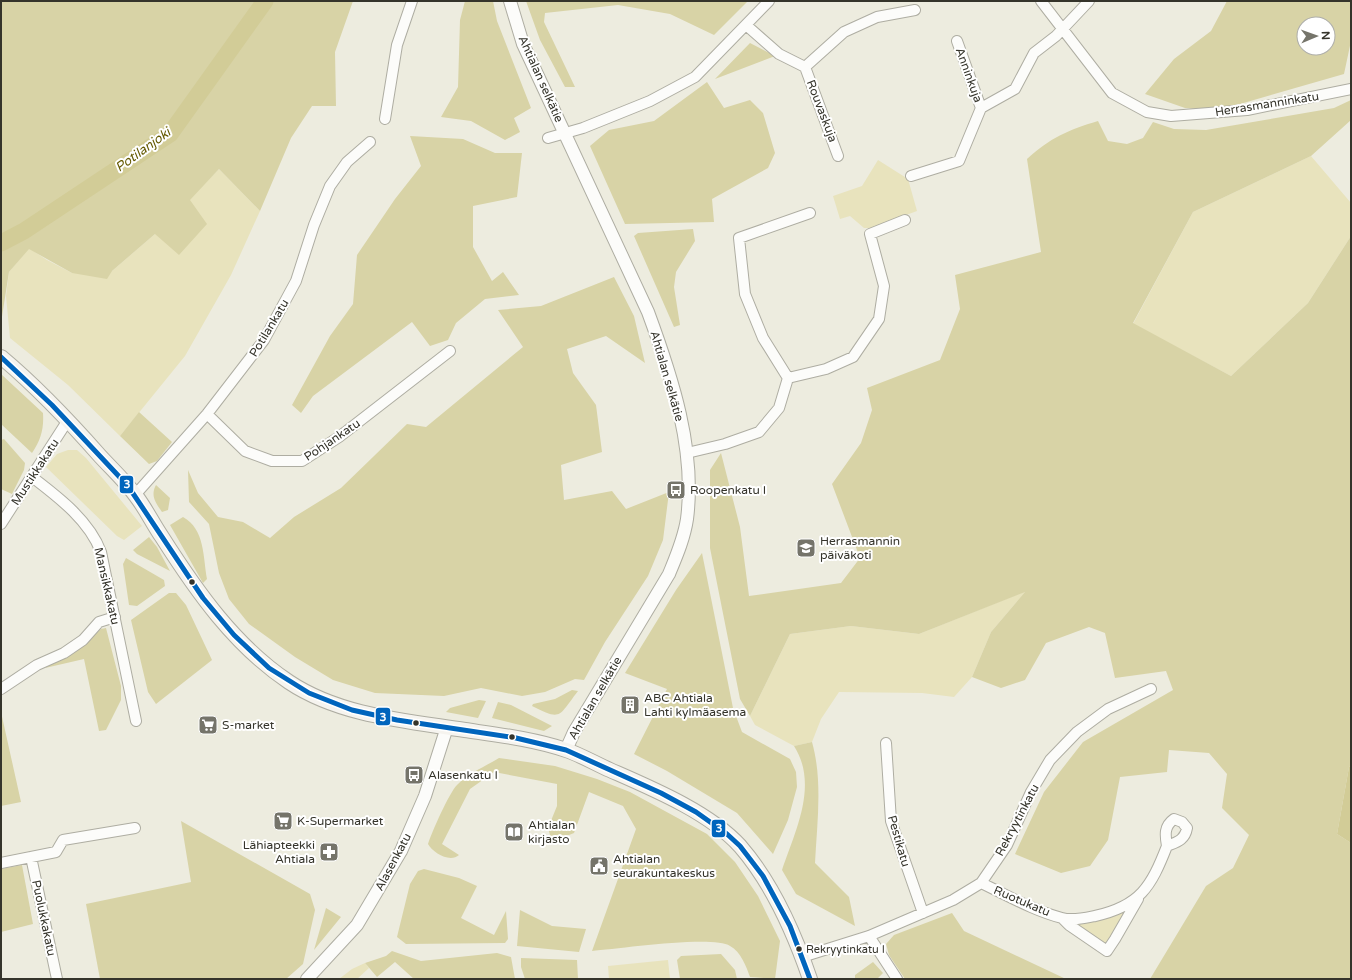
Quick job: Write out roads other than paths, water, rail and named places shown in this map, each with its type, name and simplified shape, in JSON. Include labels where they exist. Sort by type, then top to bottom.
[{"type":"main road","points":[[1,357],[68,420],[136,495],[206,602],[236,638],[261,661],[292,684],[325,700],[365,713],[513,737],[566,750],[658,791],[713,823],[738,844],[758,868],[779,904],[810,979]]},
{"type":"street","points":[[385,119],[397,45],[412,1]]},
{"type":"street","name":"Ahtialan selkätie","points":[[510,1],[523,44],[650,319],[663,353],[677,403],[687,453],[689,489],[687,520],[680,548],[669,574],[578,726],[566,750]]},
{"type":"street","points":[[548,138],[650,101],[695,77],[769,1]]},
{"type":"street","name":"Herrasmanninkatu","points":[[1041,1],[1112,92],[1147,112],[1171,116],[1247,110],[1351,89]]},
{"type":"street","points":[[911,176],[959,161],[981,108],[1015,89],[1034,53],[1056,36],[1089,1]]},
{"type":"street","points":[[746,25],[780,54],[805,67],[844,32],[877,17],[915,10]]},
{"type":"street","name":"Anninkuja","points":[[957,41],[981,108]]},
{"type":"street","name":"Rouvaskuja","points":[[805,67],[838,156]]},
{"type":"street","name":"Potilankatu","points":[[136,495],[207,414],[264,340],[292,287],[314,225],[330,186],[347,162],[370,142]]},
{"type":"street","points":[[687,453],[725,444],[759,432],[779,408],[788,378],[763,338],[745,294],[739,238],[810,213]]},
{"type":"street","points":[[788,378],[826,369],[853,357],[879,319],[884,286],[870,234],[905,220]]},
{"type":"street","name":"Pohjankatu","points":[[207,414],[245,451],[272,461],[302,461],[339,437],[450,351]]},
{"type":"street","name":"Mustikkakatu","points":[[1,524],[68,420]]},
{"type":"street","name":"Mansikkakatu","points":[[32,477],[87,526],[96,538],[101,552],[136,721]]},
{"type":"street","points":[[1,689],[37,665],[64,653],[83,640],[99,622],[115,617]]},
{"type":"street","name":"Rekryytinkatu","points":[[802,957],[869,936],[952,900],[981,883],[1007,845],[1031,792],[1050,760],[1077,732],[1108,709],[1151,689]]},
{"type":"street","name":"Alasenkatu","points":[[307,979],[357,925],[401,851],[425,796],[447,727]]},
{"type":"street","name":"Pestikatu","points":[[886,742],[891,821],[923,913]]},
{"type":"street","points":[[1,863],[56,852],[64,840],[135,828]]},
{"type":"street","name":"Ruotukatu","points":[[981,883],[1025,904],[1063,919],[1069,925],[1107,951],[1158,868],[1166,846]]},
{"type":"street","name":"Puolukkakatu","points":[[32,857],[57,979]]},
{"type":"street","name":"Ruotukatu","points":[[1063,919],[1084,918],[1105,913],[1122,908],[1139,897]]},
{"type":"street","points":[[869,936],[897,979]]},
{"type":"waterway","name":"Potilanjoki","points":[[1,243],[24,231],[170,134],[265,1]]},
{"type":"place","name":"Roopenkatu I","points":[[676,490]]},
{"type":"place","name":"Herrasmannin päiväkoti","points":[[806,548]]},
{"type":"place","name":"ABC Ahtiala Lahti kylmäasema","points":[[630,705]]},
{"type":"place","name":"S-market","points":[[208,725]]},
{"type":"place","name":"Alasenkatu I","points":[[414,775]]},
{"type":"place","name":"K-Supermarket","points":[[283,821]]},
{"type":"place","name":"Ahtialan kirjasto","points":[[514,832]]},
{"type":"place","name":"Lähiapteekki Ahtiala","points":[[329,852]]},
{"type":"place","name":"Ahtialan seurakuntakeskus","points":[[599,866]]},
{"type":"place","name":"Rekryytinkatu I","points":[[799,949]]}]
